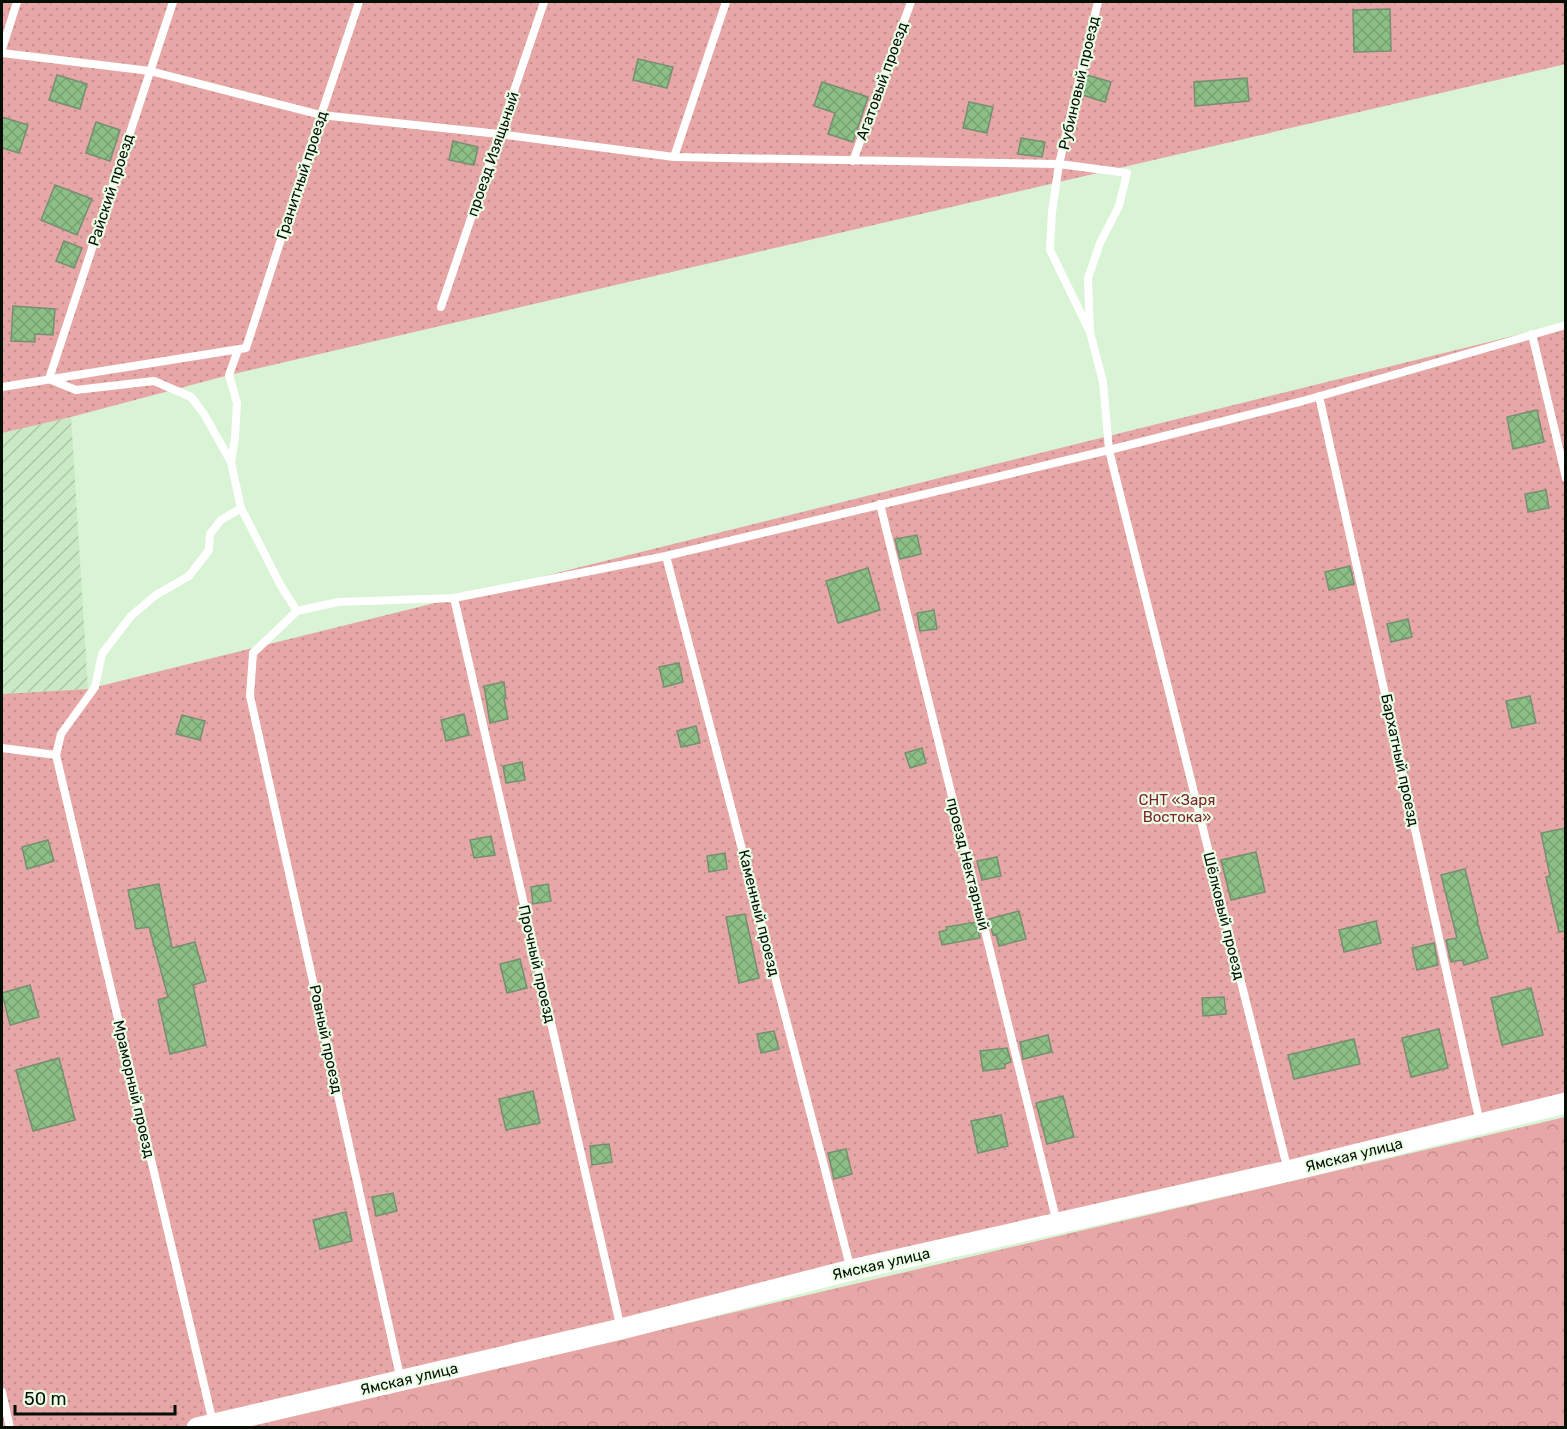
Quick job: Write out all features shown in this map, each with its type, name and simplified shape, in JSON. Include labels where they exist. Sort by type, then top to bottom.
[{"type":"street","name":"Ямская улица","points":[[205,1426],[621,1329],[851,1270],[1288,1171],[1566,1103]]},
{"type":"lane","points":[[17,2],[2,51],[150,71],[321,115],[500,134],[674,157],[1059,165],[1127,173],[1119,206],[1100,243],[1088,278],[1090,332]]},
{"type":"lane","name":"Райский проезд","points":[[49,379],[173,2]]},
{"type":"lane","name":"Гранитный проезд","points":[[231,462],[237,403],[229,375],[242,349],[359,2]]},
{"type":"lane","name":"проезд Изящьный","points":[[441,307],[544,2]]},
{"type":"lane","points":[[674,157],[726,2]]},
{"type":"lane","name":"Агатовый проезд","points":[[853,161],[911,2]]},
{"type":"lane","name":"Рубиновый проезд","points":[[1090,332],[1050,250],[1052,212],[1059,165],[1098,2]]},
{"type":"lane","points":[[49,379],[76,390],[154,381],[191,396],[231,462],[241,508],[281,586],[297,611],[338,602],[454,598],[666,556],[1108,450],[1319,396],[1566,326]]},
{"type":"lane","name":"Шёлковый проезд","points":[[1090,332],[1103,382],[1108,450],[1288,1171]]},
{"type":"lane","points":[[1532,334],[1566,478]]},
{"type":"lane","points":[[2,387],[242,349]]},
{"type":"lane","name":"Бархатный проезд","points":[[1319,396],[1480,1124]]},
{"type":"lane","name":"проезд Нектарный","points":[[880,504],[1057,1224]]},
{"type":"lane","points":[[2,748],[56,755],[61,734],[95,687],[102,654],[131,616],[156,595],[189,576],[209,550],[210,534],[221,520],[241,508]]},
{"type":"lane","name":"Каменный проезд","points":[[666,556],[851,1270]]},
{"type":"lane","name":"Прочный проезд","points":[[454,598],[621,1329]]},
{"type":"lane","name":"Ровный проезд","points":[[297,611],[253,653],[250,696],[401,1381]]},
{"type":"lane","name":"Мраморный проезд","points":[[56,755],[205,1426]]},
{"type":"lane","points":[[2,1392],[10,1428]]},
{"type":"shaded area","points":[[71,417],[88,689],[2,694],[2,433]]},
{"type":"green space","points":[[2,2],[1565,2],[1566,64],[229,375],[2,433]]},
{"type":"green space","name":"СНТ «Заря Востока»","points":[[1565,323],[1565,1103],[197,1427],[2,1428],[2,694],[88,689]]},
{"type":"green space","points":[[1565,1117],[1565,1427],[246,1427]]},
{"type":"building","points":[[1390,9],[1391,51],[1354,52],[1353,10]]},
{"type":"building","points":[[638,59],[673,67],[667,88],[633,80]]},
{"type":"building","points":[[57,75],[87,84],[80,109],[49,100]]},
{"type":"building","points":[[1087,75],[1111,82],[1105,102],[1082,95]]},
{"type":"building","points":[[1247,78],[1249,101],[1195,106],[1194,82]]},
{"type":"building","points":[[822,82],[868,97],[853,142],[828,134],[835,113],[814,106]]},
{"type":"building","points":[[969,102],[993,107],[987,133],[963,128]]},
{"type":"building","points":[[2,117],[28,125],[19,153],[2,148]]},
{"type":"building","points":[[96,122],[120,130],[110,161],[86,153]]},
{"type":"building","points":[[1021,138],[1045,142],[1042,157],[1018,154]]},
{"type":"building","points":[[453,141],[478,147],[474,165],[449,160]]},
{"type":"building","points":[[55,185],[92,199],[77,235],[41,220]]},
{"type":"building","points":[[64,241],[82,248],[74,268],[56,261]]},
{"type":"building","points":[[13,306],[55,309],[53,335],[35,334],[35,342],[11,341]]},
{"type":"building","points":[[1537,410],[1544,442],[1513,449],[1507,417]]},
{"type":"building","points":[[1546,490],[1549,508],[1528,512],[1525,494]]},
{"type":"building","points":[[917,535],[921,554],[900,559],[895,539]]},
{"type":"building","points":[[1350,566],[1354,584],[1329,590],[1325,572]]},
{"type":"building","points":[[868,568],[880,610],[838,623],[826,581]]},
{"type":"building","points":[[934,610],[937,629],[920,631],[917,613]]},
{"type":"building","points":[[1408,619],[1412,637],[1391,642],[1387,624]]},
{"type":"building","points":[[679,663],[683,682],[664,687],[659,667]]},
{"type":"building","points":[[504,682],[506,698],[504,699],[508,719],[490,723],[484,686]]},
{"type":"building","points":[[1530,696],[1536,723],[1512,728],[1506,701]]},
{"type":"building","points":[[464,714],[469,735],[446,741],[441,720]]},
{"type":"building","points":[[182,715],[205,721],[200,740],[176,734]]},
{"type":"building","points":[[696,726],[700,743],[681,747],[677,731]]},
{"type":"building","points":[[922,748],[926,763],[910,768],[905,753]]},
{"type":"building","points":[[522,762],[525,780],[506,783],[503,766]]},
{"type":"building","points":[[1566,828],[1566,931],[1559,932],[1546,877],[1550,876],[1541,833]]},
{"type":"building","points":[[491,836],[495,855],[474,858],[470,840]]},
{"type":"building","points":[[48,840],[54,861],[27,869],[22,847]]},
{"type":"building","points":[[1256,852],[1265,892],[1231,900],[1221,860]]},
{"type":"building","points":[[725,853],[727,869],[709,872],[707,856]]},
{"type":"building","points":[[997,857],[1001,876],[982,880],[977,861]]},
{"type":"building","points":[[1465,869],[1488,958],[1464,965],[1462,960],[1451,962],[1446,940],[1457,938],[1441,875]]},
{"type":"building","points":[[159,884],[172,948],[195,942],[206,981],[193,985],[206,1045],[170,1054],[158,1000],[168,997],[149,927],[136,929],[128,890]]},
{"type":"building","points":[[548,884],[551,901],[533,904],[531,887]]},
{"type":"building","points":[[1019,911],[1026,939],[999,946],[996,934],[993,935],[989,919]]},
{"type":"building","points":[[745,914],[759,978],[739,983],[726,917]]},
{"type":"building","points":[[1376,921],[1381,943],[1344,952],[1339,930]]},
{"type":"building","points":[[976,922],[980,938],[942,945],[939,932],[947,930],[946,927]]},
{"type":"building","points":[[1434,943],[1438,965],[1417,970],[1412,948]]},
{"type":"building","points":[[520,959],[527,988],[507,993],[500,964]]},
{"type":"building","points":[[30,985],[39,1017],[10,1025],[2,993]]},
{"type":"building","points":[[1531,988],[1543,1035],[1502,1045],[1491,998]]},
{"type":"building","points":[[1224,997],[1226,1014],[1203,1016],[1202,998]]},
{"type":"building","points":[[1439,1029],[1448,1068],[1411,1077],[1402,1038]]},
{"type":"building","points":[[774,1031],[779,1049],[761,1053],[757,1034]]},
{"type":"building","points":[[1048,1035],[1052,1052],[1023,1059],[1020,1042]]},
{"type":"building","points":[[1354,1039],[1360,1064],[1294,1079],[1288,1055]]},
{"type":"building","points":[[1007,1048],[1011,1062],[1005,1064],[1005,1068],[983,1071],[980,1051]]},
{"type":"building","points":[[59,1058],[75,1120],[33,1131],[16,1070]]},
{"type":"building","points":[[533,1091],[540,1123],[506,1130],[499,1099]]},
{"type":"building","points":[[1063,1096],[1074,1137],[1047,1144],[1036,1103]]},
{"type":"building","points":[[1001,1115],[1008,1146],[978,1153],[971,1121]]},
{"type":"building","points":[[609,1144],[612,1162],[592,1165],[590,1146]]},
{"type":"building","points":[[846,1149],[852,1174],[834,1179],[828,1153]]},
{"type":"building","points":[[393,1193],[397,1211],[376,1216],[372,1197]]},
{"type":"building","points":[[346,1212],[352,1241],[320,1249],[313,1220]]}]
